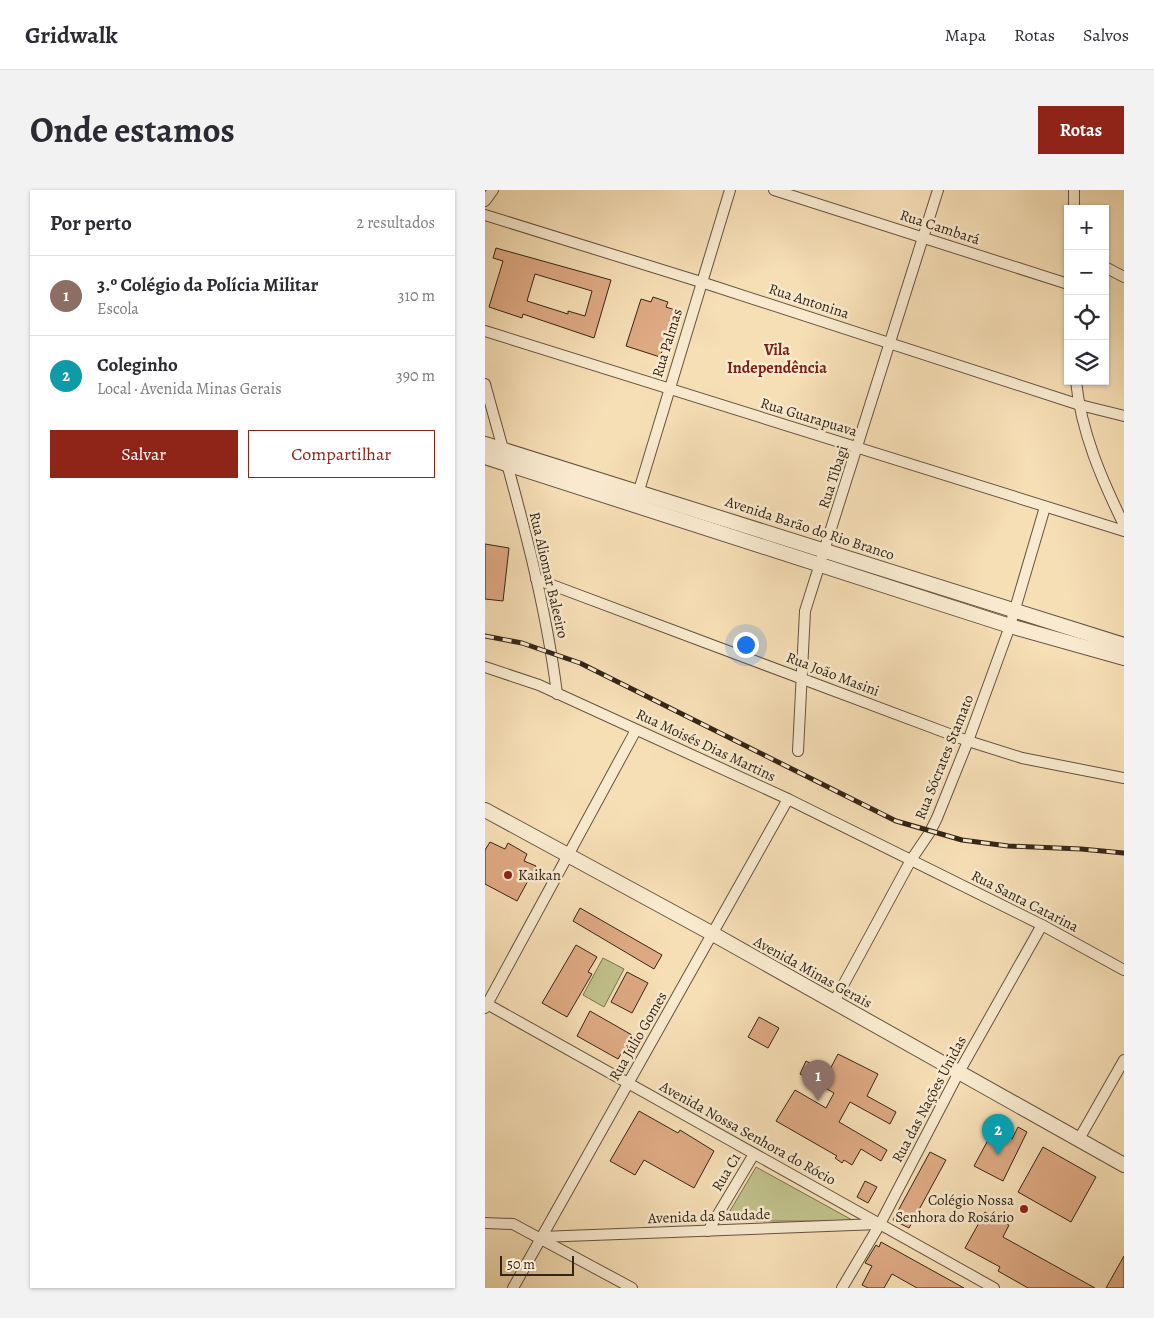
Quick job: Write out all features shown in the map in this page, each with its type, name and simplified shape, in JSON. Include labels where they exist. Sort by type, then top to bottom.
[{"type":"street","points":[[485,201],[493,190]]},
{"type":"street","name":"Rua Palmas","points":[[635,505],[729,190]]},
{"type":"street","name":"Rua Cambará","points":[[774,190],[1064,283]]},
{"type":"street","name":"Rua Tibagi","points":[[798,751],[805,611],[859,448],[938,190]]},
{"type":"street","points":[[1074,190],[1074,205]]},
{"type":"street","name":"Rua Antonina","points":[[485,215],[701,282],[1080,405],[1124,416]]},
{"type":"street","points":[[1109,269],[1124,277]]},
{"type":"street","name":"Rua Guarapuava","points":[[485,330],[1124,531]]},
{"type":"street","name":"Rua Aliomar Baleeiro","points":[[485,384],[508,464],[536,579],[553,654],[557,694]]},
{"type":"street","points":[[1077,385],[1080,405],[1101,476],[1124,525]]},
{"type":"street","name":"Avenida Barão do Rio Branco","points":[[485,444],[826,549],[1124,645]]},
{"type":"street","points":[[485,457],[1010,626],[1124,658]]},
{"type":"street","name":"Rua Sócrates Stamato","points":[[834,1002],[911,860],[930,832],[968,741],[1010,626],[1045,507]]},
{"type":"street","name":"Rua João Masini","points":[[536,579],[968,741],[1022,758],[1124,778]]},
{"type":"street","name":"Rua Moisés Dias Martins","points":[[485,667],[539,685],[788,799],[911,860]]},
{"type":"street","points":[[486,1006],[636,730]]},
{"type":"street","name":"Rua Júlio Gomes","points":[[513,1288],[788,799]]},
{"type":"street","name":"Avenida Minas Gerais","points":[[485,810],[713,934],[1124,1165]]},
{"type":"street","name":"Rua Santa Catarina","points":[[911,860],[1042,925],[1124,970]]},
{"type":"street","name":"Rua das Nações Unidas","points":[[842,1288],[880,1224],[959,1072],[1042,925]]},
{"type":"street","name":"Avenida Nossa Senhora do Rócio","points":[[486,1006],[994,1288]]},
{"type":"street","points":[[1079,1139],[1124,1060]]},
{"type":"street","name":"Rua C1","points":[[708,1231],[754,1154]]},
{"type":"street","points":[[485,1223],[513,1224],[632,1288]]},
{"type":"street","name":"Avenida da Saudade","points":[[540,1237],[880,1224]]},
{"type":"green space","points":[[603,958],[624,969],[604,1007],[583,995]]},
{"type":"green space","points":[[756,1167],[854,1221],[724,1221]]},
{"type":"building","points":[[496,248],[611,280],[594,338],[523,314],[522,318],[489,307],[503,261],[493,258]],"holes":[[[535,274],[592,291],[585,316],[568,311],[568,314],[527,301]]]},
{"type":"building","points":[[653,297],[668,302],[666,307],[675,310],[660,357],[626,346],[641,299],[651,302]]},
{"type":"building","points":[[485,544],[509,548],[503,601],[485,599]]},
{"type":"building","name":"Kaikan","points":[[490,842],[505,849],[508,843],[527,854],[524,861],[536,866],[517,901],[485,884],[485,850]]},
{"type":"building","points":[[580,908],[662,955],[654,969],[573,921]]},
{"type":"building","points":[[576,945],[597,957],[588,972],[592,974],[567,1017],[542,1003]]},
{"type":"building","points":[[627,972],[648,983],[632,1013],[611,1002]]},
{"type":"building","points":[[590,1011],[632,1035],[618,1059],[577,1036]]},
{"type":"building","points":[[759,1017],[779,1028],[768,1048],[748,1037]]},
{"type":"building","points":[[838,1054],[878,1074],[867,1096],[896,1112],[890,1124],[850,1102],[839,1122],[887,1150],[881,1161],[861,1149],[852,1165],[844,1160],[842,1163],[835,1158],[837,1156],[776,1121],[795,1090],[826,1108],[834,1093],[800,1074],[806,1061],[828,1073]]},
{"type":"building","points":[[639,1111],[678,1133],[680,1130],[714,1151],[694,1188],[644,1160],[635,1175],[610,1161]]},
{"type":"building","points":[[1018,1127],[1027,1132],[1003,1181],[974,1166],[994,1129],[1012,1139]]},
{"type":"building","points":[[1043,1147],[1096,1177],[1071,1222],[1018,1192]]},
{"type":"building","points":[[930,1152],[946,1160],[909,1228],[893,1220]]},
{"type":"building","points":[[865,1181],[877,1187],[868,1203],[857,1197]]},
{"type":"building","points":[[985,1212],[1009,1225],[1003,1237],[1095,1288],[1028,1288],[998,1271],[1000,1267],[965,1248]]},
{"type":"building","points":[[881,1242],[964,1288],[917,1288],[892,1274],[884,1288],[868,1288],[862,1285],[872,1266],[865,1263],[876,1245],[879,1247]]},
{"type":"building","points":[[1124,1256],[1124,1288],[1106,1288]]},
{"type":"railway","points":[[485,636],[522,643],[580,663],[896,821],[962,840],[1008,846],[1124,853]]},
{"type":"place","name":"Kaikan","points":[[508,875]]},
{"type":"place","name":"3.º Colégio da Polícia Militar","points":[[818,1101]]},
{"type":"place","name":"Coleginho","points":[[998,1155]]},
{"type":"place","name":"Colégio Nossa Senhora do Rosário","points":[[1024,1209]]},
{"type":"district","name":"Vila Independência","points":[[777,359]]}]
